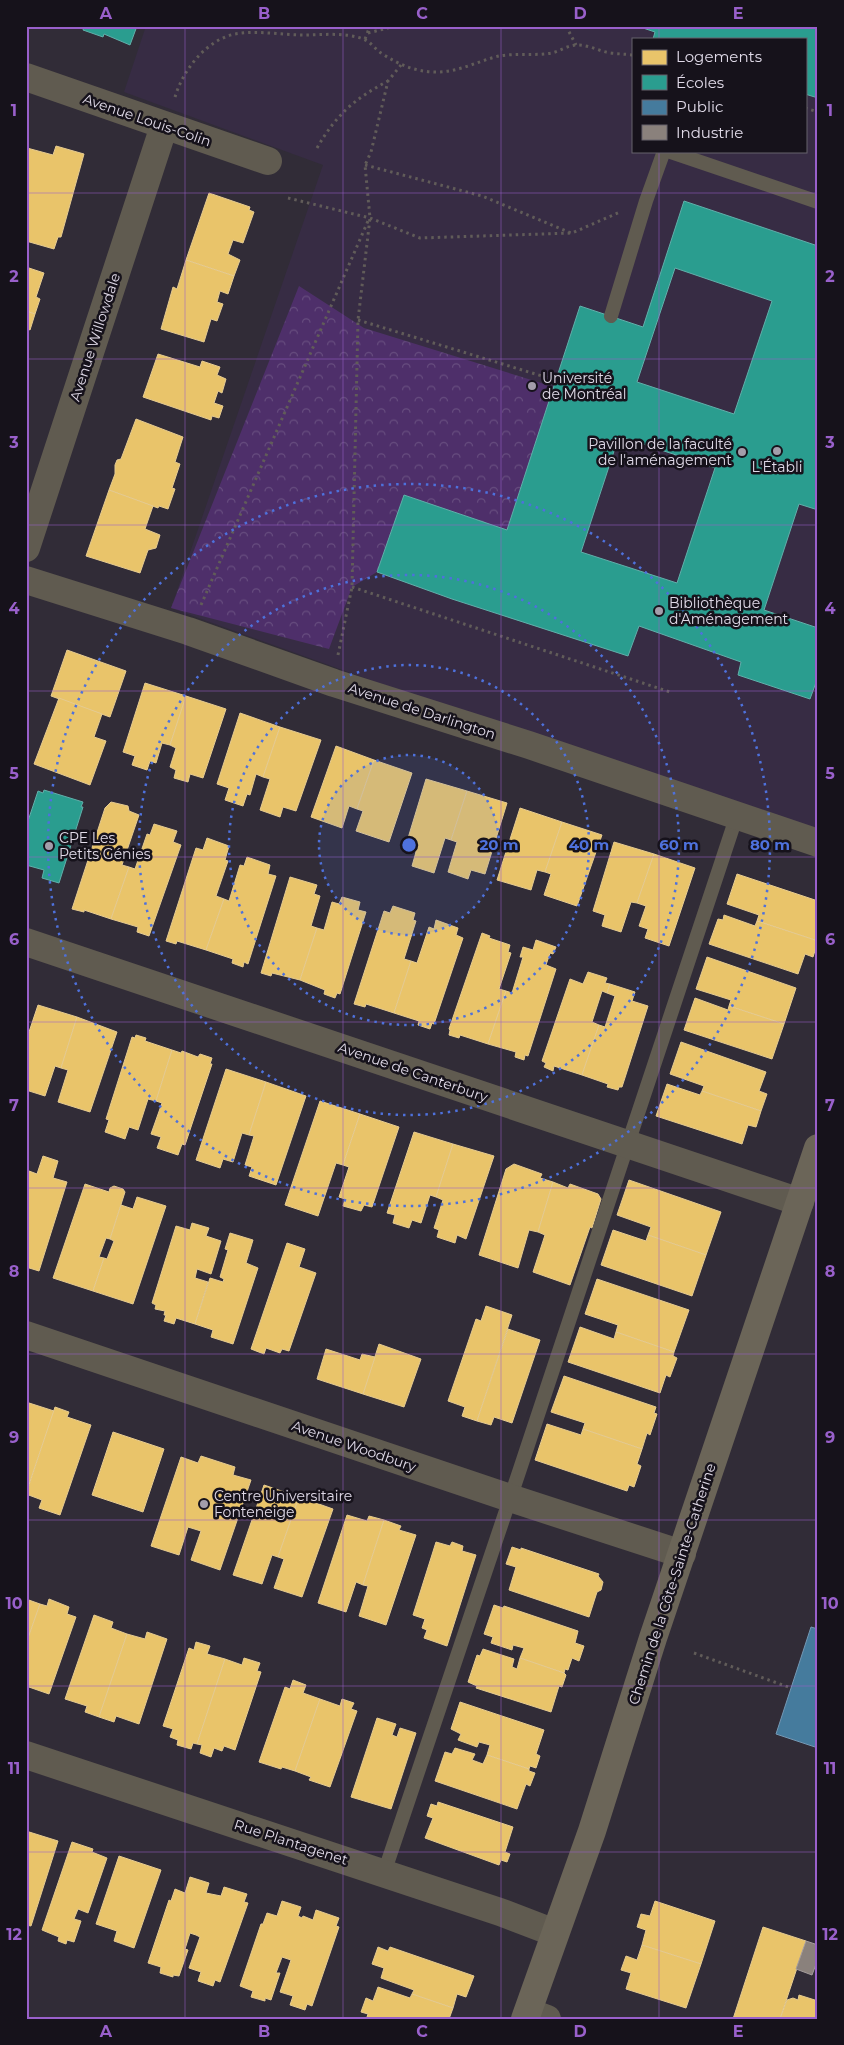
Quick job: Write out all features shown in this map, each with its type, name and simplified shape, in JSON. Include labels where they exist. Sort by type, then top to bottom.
[{"type":"main road","name":"Chemin de la Côte-Sainte-Catherine","points":[[533,2016],[555,1933],[592,1830],[818,1148]]},
{"type":"street","name":"Avenue Louis-Colin","points":[[26,77],[268,161]]},
{"type":"street","name":"Avenue Willowdale","points":[[26,548],[164,126]]},
{"type":"street","name":"Avenue de Darlington","points":[[26,580],[188,632],[334,683],[818,843]]},
{"type":"street","name":"Avenue de Canterbury","points":[[26,942],[800,1202]]},
{"type":"street","name":"Avenue Woodbury","points":[[26,1335],[510,1498],[633,1536],[682,1554]]},
{"type":"street","name":"Rue Plantagenet","points":[[26,1755],[384,1873],[555,1933]]},
{"type":"lane","points":[[611,316],[646,201],[666,152]]},
{"type":"lane","points":[[669,152],[818,202]]},
{"type":"lane","points":[[384,1873],[736,815]]},
{"type":"path","points":[[252,26],[257,32]]},
{"type":"path","points":[[365,39],[370,26]]},
{"type":"path","points":[[368,33],[396,26]]},
{"type":"path","points":[[566,26],[576,45]]},
{"type":"path","points":[[175,97],[179,84],[192,64],[209,46],[233,34],[257,32],[285,35],[352,36],[365,39],[380,52],[401,65],[415,70],[441,72],[457,70],[502,56],[554,52],[576,45],[588,46],[609,53],[632,55]]},
{"type":"path","points":[[317,148],[330,125],[363,94],[388,81],[401,65]]},
{"type":"path","points":[[338,658],[352,586],[358,320],[370,218],[365,165],[371,152],[388,81]]},
{"type":"path","points":[[806,108],[818,112]]},
{"type":"path","points":[[365,165],[482,196],[572,233]]},
{"type":"path","points":[[288,198],[370,218],[420,238],[572,233],[646,201]]},
{"type":"path","points":[[198,612],[370,218]]},
{"type":"path","points":[[358,320],[555,380]]},
{"type":"path","points":[[352,586],[670,692]]},
{"type":"path","points":[[694,1653],[791,1688]]},
{"type":"shaded area","name":"Université de Montréal","points":[[146,26],[818,26],[818,842],[171,608],[323,165],[124,92]]},
{"type":"green space","points":[[299,286],[364,328],[554,387],[507,530],[404,495],[377,572],[352,587],[329,649],[171,608]]},
{"type":"building: Logements","points":[[56,146],[84,154],[61,237],[58,237],[54,249],[26,241],[26,152],[27,148],[53,155]]},
{"type":"building: Logements","points":[[209,193],[250,207],[249,210],[254,212],[243,243],[233,240],[228,254],[240,260],[234,276],[186,260]]},
{"type":"building: Logements","points":[[186,260],[234,276],[228,294],[220,291],[217,302],[223,304],[217,321],[211,319],[204,342],[161,329],[173,287],[177,289]]},
{"type":"building: Logements","points":[[26,267],[44,273],[36,297],[40,299],[35,314],[26,311]]},
{"type":"building: Logements","points":[[26,311],[35,314],[30,330],[28,329],[26,333]]},
{"type":"building: Logements","points":[[158,354],[200,367],[202,361],[220,367],[217,375],[226,379],[222,393],[218,391],[214,403],[223,406],[219,418],[212,416],[211,420],[143,397]]},
{"type":"building: Logements","points":[[136,419],[183,437],[175,462],[180,464],[172,488],[175,489],[168,509],[159,506],[158,508],[109,490],[115,474],[115,465],[117,460],[121,459]]},
{"type":"building: Logements","points":[[109,490],[153,506],[145,529],[160,535],[156,548],[148,550],[140,573],[86,556]]},
{"type":"building: Logements","points":[[67,650],[126,671],[110,717],[51,696]]},
{"type":"building: Logements","points":[[145,683],[186,696],[170,745],[162,743],[156,763],[150,761],[147,770],[132,765],[135,756],[123,752]]},
{"type":"building: Logements","points":[[186,696],[226,709],[203,778],[190,774],[188,782],[174,778],[176,770],[170,767],[176,748],[170,745]]},
{"type":"building: Logements","points":[[59,698],[102,714],[94,737],[106,741],[90,785],[34,764]]},
{"type":"building: Logements","points":[[240,713],[280,727],[263,777],[256,774],[250,795],[247,794],[243,806],[225,800],[229,788],[217,784]]},
{"type":"building: Logements","points":[[280,727],[321,740],[296,811],[283,807],[280,817],[260,810],[270,779],[263,777]]},
{"type":"building: Logements","points":[[336,746],[374,760],[357,809],[349,806],[342,828],[311,817]]},
{"type":"building: Logements","points":[[374,760],[412,773],[389,842],[356,831],[363,811],[357,809]]},
{"type":"building: Logements","points":[[426,779],[467,791],[451,840],[445,838],[434,873],[412,866],[416,852],[405,848]]},
{"type":"building: Logements","points":[[467,791],[507,803],[485,874],[471,870],[468,879],[448,872],[457,842],[451,840]]},
{"type":"building: Logements","points":[[111,802],[128,806],[129,811],[139,815],[122,865],[129,867],[111,919],[84,910],[84,912],[72,909],[105,808]]},
{"type":"building: Logements","points":[[520,808],[562,822],[545,872],[537,870],[531,890],[497,880]]},
{"type":"building: Logements","points":[[562,822],[602,835],[577,906],[544,895],[551,874],[545,872]]},
{"type":"building: Logements","points":[[154,824],[177,831],[173,842],[181,845],[149,936],[137,932],[138,927],[111,919],[129,867],[135,869],[147,834],[150,835]]},
{"type":"building: Logements","points":[[207,838],[229,846],[225,860],[228,861],[216,896],[224,899],[206,950],[177,941],[176,944],[166,941],[196,848],[203,850]]},
{"type":"building: Logements","points":[[614,842],[654,854],[637,903],[631,902],[621,932],[602,926],[605,915],[593,911]]},
{"type":"building: Logements","points":[[654,854],[695,868],[669,946],[645,938],[648,929],[639,926],[646,906],[637,903]]},
{"type":"building: Logements","points":[[247,857],[270,865],[268,874],[276,876],[248,964],[244,962],[243,967],[232,963],[233,959],[206,950],[224,899],[229,901],[240,865],[244,866]]},
{"type":"building: Logements","points":[[737,874],[818,901],[818,941],[757,921],[759,915],[727,904]]},
{"type":"building: Logements","points":[[290,877],[317,885],[314,894],[320,896],[311,926],[317,928],[300,980],[272,973],[271,976],[261,973]]},
{"type":"building: Logements","points":[[342,897],[360,902],[358,910],[366,912],[340,994],[337,993],[335,998],[324,994],[325,990],[300,980],[317,928],[324,930],[332,902],[339,904]]},
{"type":"building: Logements","points":[[393,906],[415,913],[413,920],[416,921],[404,959],[411,961],[394,1013],[366,1004],[365,1007],[354,1004],[384,911],[390,913]]},
{"type":"building: Logements","points":[[724,915],[755,926],[757,921],[818,941],[813,957],[805,954],[798,974],[709,944],[718,919],[723,920]]},
{"type":"building: Logements","points":[[436,920],[458,928],[456,935],[463,938],[434,1024],[432,1023],[430,1029],[418,1025],[419,1021],[394,1013],[411,961],[417,963],[429,927],[434,929]]},
{"type":"building: Logements","points":[[482,933],[490,936],[489,938],[510,945],[508,952],[511,953],[499,989],[506,991],[488,1044],[460,1035],[459,1038],[449,1035],[449,1029]]},
{"type":"building: Logements","points":[[536,940],[556,947],[553,954],[550,953],[546,965],[556,969],[528,1056],[525,1055],[524,1060],[515,1057],[516,1052],[488,1044],[506,991],[512,993],[523,957],[520,957],[523,947],[533,950]]},
{"type":"building: Logements","points":[[707,957],[796,988],[784,1024],[729,1006],[731,1000],[696,989]]},
{"type":"building: Logements","points":[[588,972],[607,978],[605,983],[610,984],[607,993],[602,991],[592,1022],[599,1025],[582,1075],[554,1066],[553,1071],[544,1067],[546,1063],[542,1061],[570,979],[583,984]]},
{"type":"building: Logements","points":[[610,984],[635,992],[632,1001],[648,1006],[622,1087],[619,1087],[618,1090],[607,1087],[608,1084],[582,1075],[599,1025],[605,1027],[615,996],[607,993]]},
{"type":"building: Logements","points":[[695,998],[728,1010],[729,1006],[784,1024],[772,1059],[684,1030]]},
{"type":"building: Logements","points":[[38,1005],[77,1017],[61,1068],[55,1066],[45,1096],[26,1090],[26,1041]]},
{"type":"building: Logements","points":[[77,1017],[117,1032],[90,1112],[58,1102],[68,1070],[61,1068]]},
{"type":"building: Logements","points":[[136,1035],[146,1038],[145,1041],[172,1050],[156,1101],[148,1099],[138,1130],[129,1127],[125,1139],[105,1132],[109,1120],[106,1119],[132,1037],[135,1038]]},
{"type":"building: Logements","points":[[681,1042],[766,1072],[759,1091],[767,1094],[761,1111],[702,1091],[704,1086],[670,1074]]},
{"type":"building: Logements","points":[[172,1050],[181,1053],[182,1051],[198,1057],[200,1054],[212,1058],[210,1064],[212,1064],[185,1145],[182,1144],[178,1155],[157,1148],[161,1137],[151,1134],[162,1103],[156,1101]]},
{"type":"building: Logements","points":[[226,1069],[266,1082],[249,1135],[242,1133],[233,1162],[223,1159],[220,1168],[196,1160]]},
{"type":"building: Logements","points":[[266,1082],[306,1096],[276,1185],[249,1176],[252,1167],[245,1165],[254,1136],[249,1135]]},
{"type":"building: Logements","points":[[667,1084],[700,1095],[702,1091],[761,1111],[756,1127],[748,1125],[742,1144],[656,1116]]},
{"type":"building: Logements","points":[[320,1101],[360,1114],[343,1165],[336,1163],[318,1216],[285,1205]]},
{"type":"building: Logements","points":[[360,1114],[399,1127],[372,1207],[364,1205],[361,1211],[343,1206],[345,1199],[339,1197],[349,1167],[343,1165]]},
{"type":"building: Logements","points":[[414,1132],[453,1144],[436,1197],[430,1195],[421,1223],[412,1220],[409,1228],[393,1223],[395,1215],[387,1213]]},
{"type":"building: Logements","points":[[453,1144],[494,1156],[466,1239],[457,1235],[455,1243],[437,1237],[439,1230],[434,1228],[443,1200],[436,1197]]},
{"type":"building: Logements","points":[[43,1156],[58,1161],[53,1178],[67,1182],[39,1271],[26,1267],[26,1178],[29,1171],[37,1174]]},
{"type":"building: Logements","points":[[514,1164],[542,1174],[540,1178],[553,1182],[538,1232],[529,1230],[518,1268],[479,1255],[506,1169]]},
{"type":"building: Logements","points":[[629,1180],[721,1212],[706,1255],[648,1235],[651,1227],[617,1215]]},
{"type":"building: Logements","points":[[553,1182],[568,1188],[570,1184],[598,1194],[601,1199],[570,1285],[533,1272],[545,1235],[538,1232]]},
{"type":"building: Logements","points":[[85,1184],[109,1192],[110,1188],[114,1186],[123,1189],[125,1192],[110,1239],[106,1238],[99,1257],[104,1258],[93,1291],[53,1278]]},
{"type":"building: Logements","points":[[137,1197],[166,1206],[133,1304],[93,1291],[104,1258],[107,1259],[114,1241],[110,1239],[121,1205],[133,1209]]},
{"type":"building: Logements","points":[[192,1223],[209,1228],[206,1236],[221,1241],[211,1274],[197,1269],[195,1278],[208,1282],[195,1324],[176,1318],[174,1324],[164,1321],[165,1311],[155,1309],[156,1305],[152,1303],[176,1226],[190,1230]]},
{"type":"building: Logements","points":[[613,1230],[646,1241],[648,1235],[706,1255],[692,1296],[601,1265]]},
{"type":"building: Logements","points":[[230,1233],[253,1240],[246,1263],[258,1268],[233,1344],[211,1337],[213,1330],[195,1324],[210,1278],[223,1282],[224,1279],[220,1277],[228,1250],[225,1249]]},
{"type":"building: Logements","points":[[287,1243],[305,1249],[299,1267],[316,1273],[289,1351],[282,1349],[280,1353],[266,1348],[264,1354],[251,1349]]},
{"type":"building: Logements","points":[[597,1279],[689,1310],[674,1352],[616,1332],[618,1325],[585,1314]]},
{"type":"building: Logements","points":[[486,1306],[512,1315],[477,1421],[462,1416],[465,1407],[448,1401],[476,1319],[481,1321]]},
{"type":"building: Logements","points":[[580,1327],[614,1339],[616,1332],[674,1352],[673,1356],[677,1358],[670,1377],[666,1375],[660,1393],[568,1362]]},
{"type":"building: Logements","points":[[508,1329],[540,1340],[512,1423],[494,1417],[491,1425],[477,1421]]},
{"type":"building: Logements","points":[[379,1344],[421,1359],[404,1407],[363,1394]]},
{"type":"building: Logements","points":[[326,1349],[360,1360],[362,1354],[375,1357],[363,1394],[317,1379]]},
{"type":"building: Logements","points":[[564,1376],[656,1407],[654,1413],[657,1414],[650,1435],[647,1433],[642,1449],[583,1429],[585,1423],[551,1412]]},
{"type":"building: Logements","points":[[26,1402],[54,1411],[26,1493]]},
{"type":"building: Logements","points":[[55,1407],[69,1412],[67,1417],[91,1425],[60,1515],[39,1508],[42,1500],[26,1494]]},
{"type":"building: Logements","points":[[547,1424],[581,1435],[583,1429],[642,1449],[637,1464],[641,1466],[634,1487],[629,1485],[627,1491],[535,1460]]},
{"type":"building: Logements","points":[[113,1432],[164,1449],[143,1512],[92,1495]]},
{"type":"building: Logements","name":"Centre Universitaire Fonteneige","points":[[201,1456],[235,1467],[233,1475],[251,1480],[220,1570],[191,1560],[201,1531],[188,1527],[179,1555],[151,1546],[181,1457],[198,1463]]},
{"type":"building: Logements","points":[[264,1485],[299,1497],[278,1557],[272,1555],[262,1584],[233,1575]]},
{"type":"building: Logements","points":[[299,1497],[333,1509],[302,1597],[274,1588],[284,1559],[278,1557]]},
{"type":"building: Logements","points":[[347,1515],[367,1521],[369,1516],[384,1520],[363,1585],[356,1582],[346,1612],[318,1603]]},
{"type":"building: Logements","points":[[384,1520],[401,1526],[399,1530],[416,1535],[386,1625],[359,1616],[368,1586],[363,1585]]},
{"type":"building: Logements","points":[[436,1542],[450,1546],[452,1542],[463,1546],[462,1551],[476,1555],[447,1646],[424,1638],[427,1630],[422,1628],[425,1619],[413,1615]]},
{"type":"building: Logements","points":[[512,1547],[521,1550],[521,1548],[599,1574],[598,1576],[603,1582],[601,1590],[597,1592],[589,1617],[509,1590],[516,1567],[506,1564]]},
{"type":"building: Logements","points":[[26,1599],[40,1604],[26,1644]]},
{"type":"building: Logements","points":[[49,1599],[69,1607],[67,1614],[76,1617],[49,1694],[26,1686],[26,1644],[40,1604],[47,1606]]},
{"type":"building: Logements","points":[[494,1605],[503,1608],[504,1606],[578,1631],[575,1643],[584,1646],[579,1661],[572,1658],[568,1670],[565,1669],[564,1673],[520,1658],[524,1648],[513,1645],[512,1650],[491,1643],[493,1637],[484,1634]]},
{"type":"building: Logements","points":[[94,1615],[113,1622],[111,1628],[127,1634],[99,1717],[85,1712],[87,1706],[65,1699]]},
{"type":"building: Logements","points":[[147,1632],[167,1639],[139,1724],[116,1716],[114,1722],[99,1717],[127,1634],[145,1639]]},
{"type":"building: Logements","points":[[196,1642],[210,1646],[207,1654],[225,1659],[197,1744],[193,1743],[191,1749],[177,1745],[178,1740],[170,1737],[173,1729],[163,1726],[189,1648],[194,1650]]},
{"type":"building: Logements","points":[[483,1649],[514,1659],[512,1667],[517,1669],[520,1658],[564,1673],[566,1675],[562,1687],[559,1686],[551,1712],[476,1688],[477,1686],[468,1682],[477,1655],[480,1656]]},
{"type":"building: Logements","points":[[244,1658],[260,1663],[257,1671],[261,1672],[235,1750],[224,1746],[222,1751],[214,1748],[211,1757],[200,1753],[202,1745],[197,1744],[225,1659],[242,1665]]},
{"type":"building: Logements","points":[[293,1680],[306,1685],[303,1693],[320,1699],[295,1771],[259,1762],[285,1687],[290,1689]]},
{"type":"building: Logements","points":[[320,1699],[340,1706],[342,1699],[354,1703],[351,1709],[357,1711],[330,1787],[309,1780],[311,1777],[295,1771]]},
{"type":"building: Logements","points":[[460,1702],[544,1730],[536,1754],[540,1756],[536,1768],[530,1766],[529,1769],[487,1755],[490,1745],[479,1742],[477,1747],[458,1740],[461,1734],[451,1729]]},
{"type":"building: Logements","points":[[377,1718],[396,1724],[392,1735],[397,1737],[400,1728],[416,1733],[391,1809],[351,1797]]},
{"type":"building: Logements","points":[[455,1748],[475,1754],[472,1760],[483,1764],[487,1755],[529,1769],[529,1771],[535,1773],[530,1786],[526,1784],[517,1809],[435,1781],[445,1752],[452,1754]]},
{"type":"building: Logements","points":[[438,1802],[513,1827],[505,1852],[510,1854],[507,1862],[501,1860],[499,1865],[425,1838],[433,1818],[427,1816],[431,1804],[437,1806]]},
{"type":"building: Logements","points":[[26,1831],[58,1841],[31,1926],[26,1925]]},
{"type":"building: Logements","points":[[72,1842],[93,1849],[92,1852],[107,1858],[88,1913],[78,1909],[74,1919],[81,1921],[74,1942],[67,1940],[66,1944],[58,1941],[59,1937],[42,1930]]},
{"type":"building: Logements","points":[[119,1856],[161,1870],[134,1948],[114,1941],[117,1931],[96,1924]]},
{"type":"building: Logements","points":[[190,1877],[209,1883],[206,1893],[221,1896],[224,1887],[247,1894],[244,1902],[248,1903],[220,1982],[215,1980],[213,1986],[198,1981],[201,1972],[189,1968],[200,1937],[196,1935],[190,1933],[185,1949],[188,1950],[179,1976],[173,1975],[173,1977],[160,1973],[161,1967],[148,1963],[169,1900],[171,1901],[175,1889],[185,1893]]},
{"type":"building: Logements","points":[[282,1901],[301,1907],[298,1916],[302,1918],[303,1916],[313,1920],[316,1910],[339,1918],[336,1926],[339,1927],[312,2006],[307,2004],[305,2010],[290,2005],[293,1996],[280,1992],[291,1960],[282,1957],[276,1973],[280,1973],[271,2000],[265,1998],[265,2001],[251,1997],[253,1991],[240,1986],[261,1924],[263,1924],[267,1913],[277,1916]]},
{"type":"building: Logements","points":[[655,1901],[715,1921],[701,1964],[642,1945],[646,1930],[637,1927],[641,1914],[650,1916]]},
{"type":"building: Logements","points":[[763,1927],[806,1941],[780,2019],[733,2019]]},
{"type":"building: Logements","points":[[642,1945],[701,1964],[686,2008],[626,1989],[631,1973],[621,1970],[626,1956],[637,1960]]},
{"type":"building: Logements","points":[[378,1947],[388,1951],[390,1947],[474,1976],[466,1997],[457,1994],[453,2008],[412,1994],[414,1990],[381,1978],[384,1968],[372,1964]]},
{"type":"building: Logements","points":[[378,1987],[410,1998],[412,1994],[453,2008],[449,2019],[372,2019],[367,2017],[368,2014],[361,2012],[366,1998],[373,2001]]},
{"type":"building: Logements","points":[[799,1995],[818,2001],[818,2019],[780,2019],[787,2000],[793,1998],[798,2000]]},
{"type":"building: Écoles","points":[[84,26],[137,26],[130,45],[104,34],[103,37],[83,30]]},
{"type":"building: Écoles","points":[[637,26],[818,26],[818,98],[806,94],[806,38],[653,38],[655,32]]},
{"type":"building: Écoles","name":"Pavillon de la faculté de l'aménagement","points":[[684,201],[818,246],[818,510],[799,504],[764,610],[818,628],[818,677],[810,699],[738,675],[741,662],[639,626],[628,656],[452,599],[377,572],[404,495],[507,530],[580,306],[643,327]],"holes":[[[675,268],[772,301],[734,414],[637,382]],[[619,436],[715,468],[677,583],[581,552]]]},
{"type":"building: Écoles","name":"CPE Les Petits Génies","points":[[44,790],[83,802],[59,883],[42,878],[44,870],[26,865],[26,827],[38,791],[43,793]]},
{"type":"building: Public","points":[[811,1627],[818,1629],[818,1748],[776,1734]]},
{"type":"building: Industrie","points":[[806,1941],[818,1945],[818,1959],[812,1975],[796,1969]]},
{"type":"place","name":"Université de Montréal","points":[[532,386]]},
{"type":"place","name":"L'Établi","points":[[777,451]]},
{"type":"place","name":"Pavillon de la faculté de l'aménagement","points":[[742,452]]},
{"type":"place","name":"Bibliothèque d'Aménagement","points":[[659,611]]},
{"type":"place","name":"CPE Les Petits Génies","points":[[49,846]]},
{"type":"place","name":"Centre Universitaire Fonteneige","points":[[204,1504]]}]
